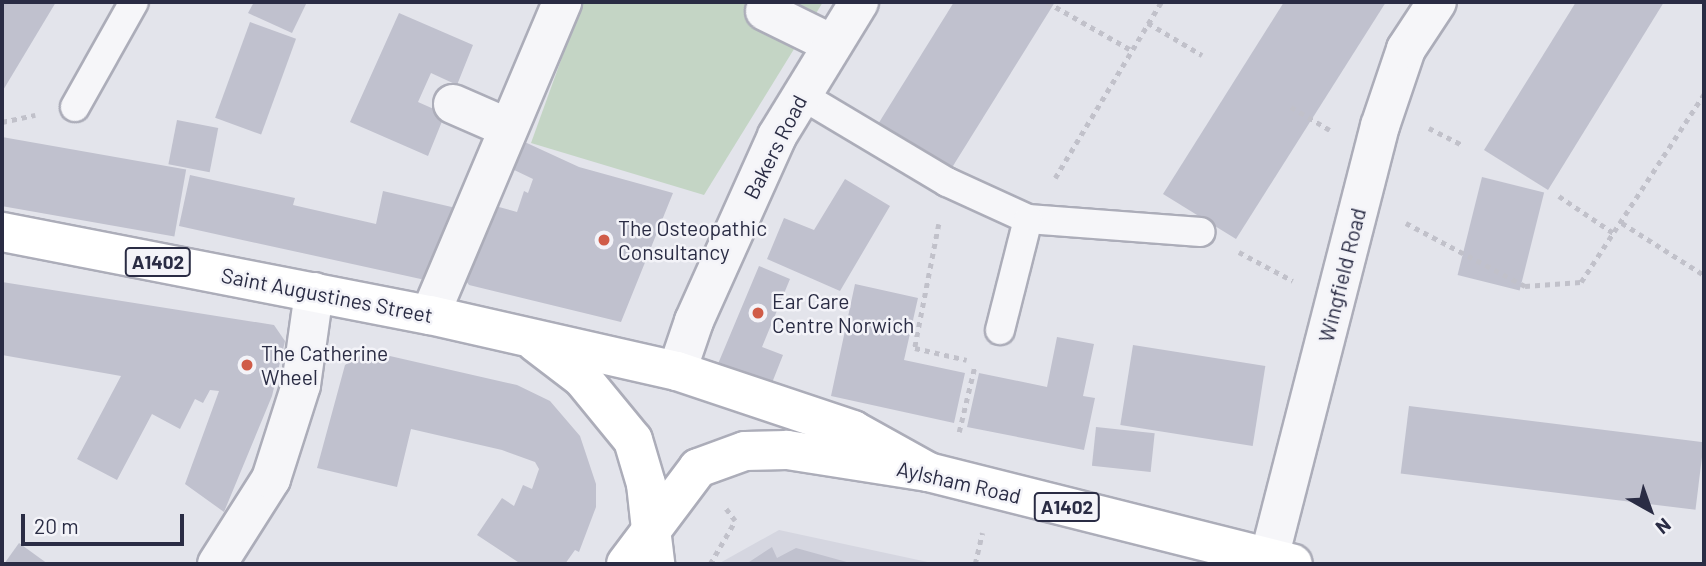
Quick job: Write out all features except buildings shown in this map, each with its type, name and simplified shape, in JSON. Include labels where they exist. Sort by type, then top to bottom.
[{"type":"main road","name":"Saint Augustines Street","points":[[2,232],[430,315],[677,371],[853,430],[938,475]]},
{"type":"main road","name":"Saint Augustines Street","points":[[527,336],[582,378],[633,440],[646,484],[653,547]]},
{"type":"main road","name":"Aylsham Road","points":[[653,547],[698,468],[745,451],[787,450],[938,475],[1281,561]]},
{"type":"main road","name":"A1402","points":[[626,564],[653,547]]},
{"type":"street","points":[[430,315],[562,2]]},
{"type":"street","name":"Bakers Road","points":[[677,371],[694,321],[777,136],[859,2]]},
{"type":"street","name":"Wingfield Road","points":[[1281,561],[1335,303],[1361,199],[1406,49],[1437,2]]},
{"type":"street","points":[[765,11],[832,44]]},
{"type":"street","points":[[453,104],[508,128]]},
{"type":"street","points":[[217,564],[271,479],[301,385],[314,292]]},
{"type":"lane","points":[[75,107],[134,2]]},
{"type":"lane","points":[[801,95],[947,182],[1028,219],[1201,232]]},
{"type":"lane","points":[[1000,330],[1028,219]]},
{"type":"path","points":[[1047,2],[1131,50]]},
{"type":"path","points":[[1028,219],[1161,2]]},
{"type":"path","points":[[1148,23],[1202,55]]},
{"type":"path","points":[[1361,199],[1525,286],[1581,282],[1615,234],[1704,94]]},
{"type":"path","points":[[938,475],[976,362],[915,348],[947,182]]},
{"type":"path","points":[[1559,196],[1615,234]]},
{"type":"path","points":[[1622,223],[1704,275]]},
{"type":"path","points":[[1201,232],[1335,303]]},
{"type":"shaded area","points":[[779,530],[937,564],[718,564]]},
{"type":"green space","points":[[582,2],[823,2],[704,195],[531,143]]},
{"type":"place","name":"The Osteopathic Consultancy","points":[[604,240]]},
{"type":"place","name":"Ear Care Centre Norwich","points":[[758,313]]},
{"type":"place","name":"The Catherine Wheel","points":[[247,365]]}]
